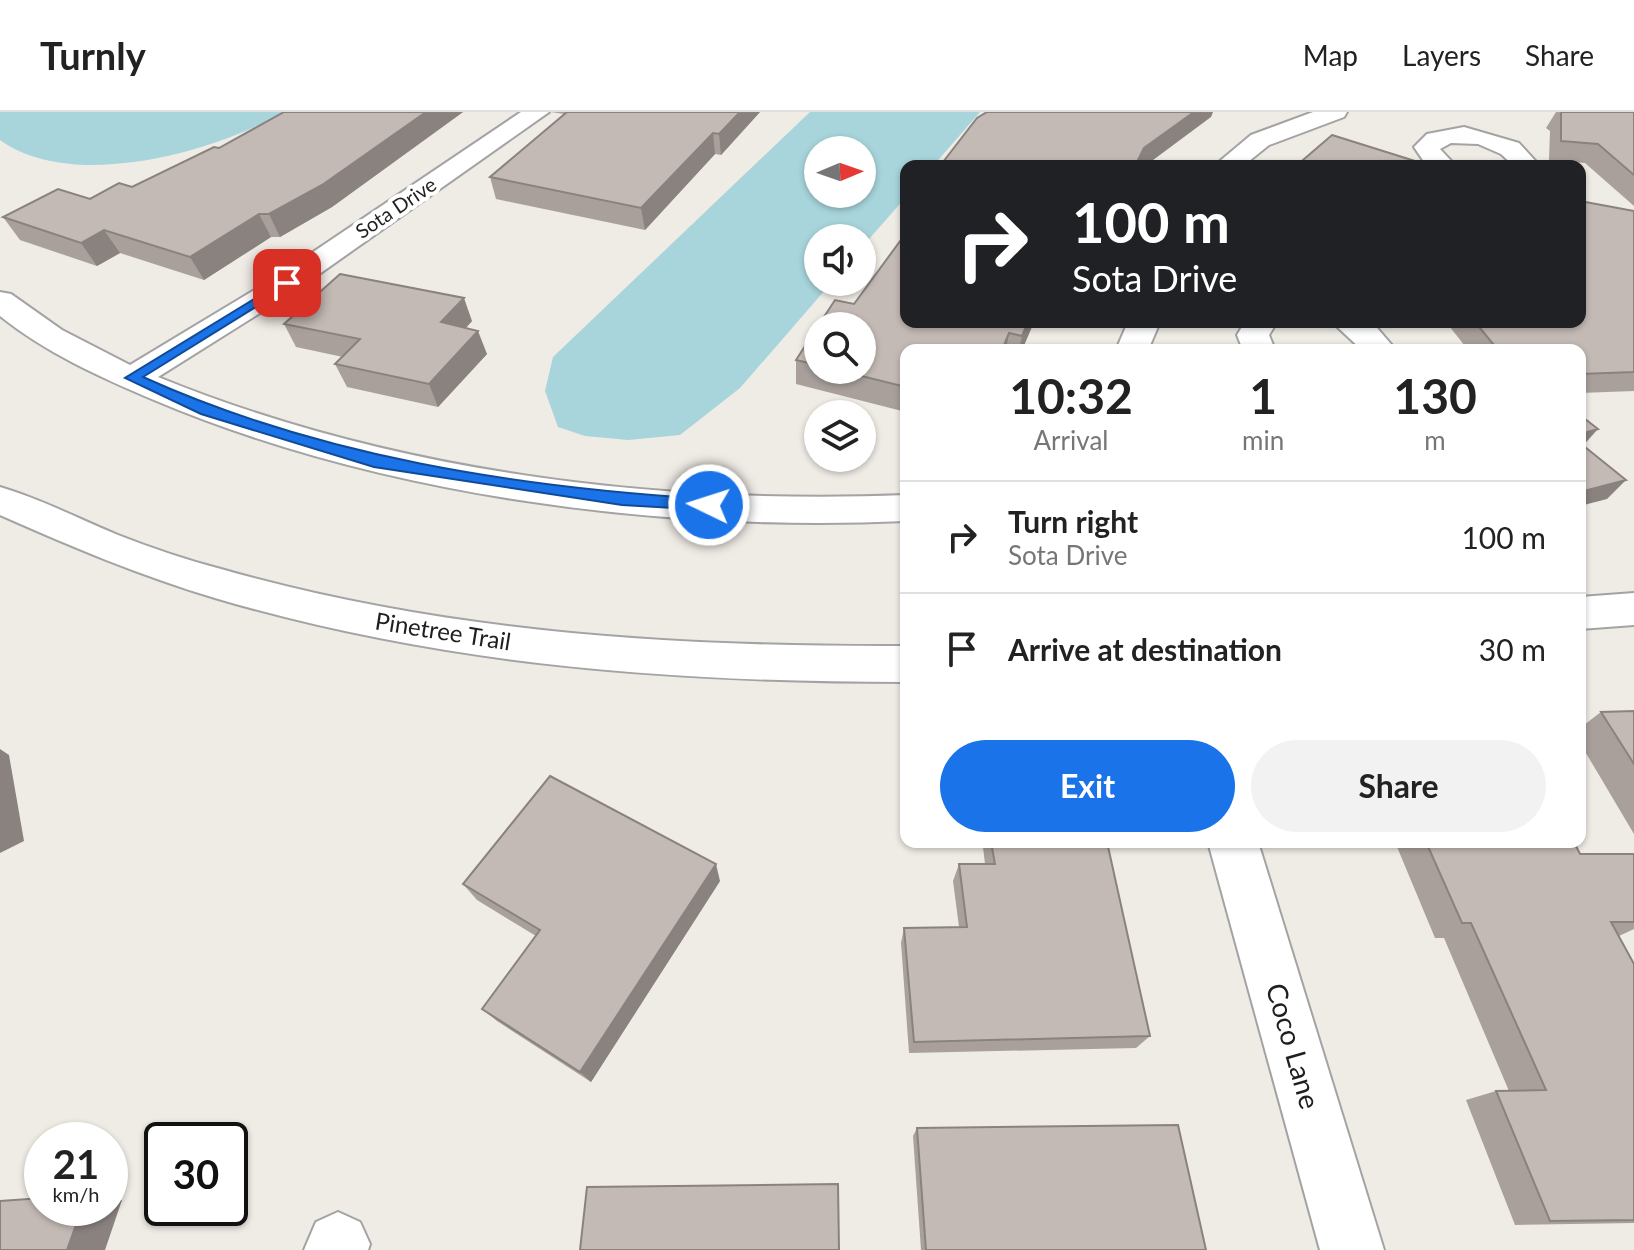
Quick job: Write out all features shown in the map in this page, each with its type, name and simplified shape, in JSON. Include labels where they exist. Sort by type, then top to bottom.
[{"type":"street","name":"Sota Drive","points":[[132,378],[287,283],[537,112]]},
{"type":"street","points":[[1235,160],[1260,140],[1335,112]]},
{"type":"street","points":[[1433,120],[1454,135]]},
{"type":"street","points":[[1436,160],[1427,147],[1431,141],[1454,135],[1499,142],[1522,155],[1524,160]]},
{"type":"street","points":[[0,301],[76,354],[206,411],[280,436],[374,462],[622,499],[709,505],[900,508]]},
{"type":"street","points":[[1359,328],[1375,344]]},
{"type":"street","name":"Pinetree Trail","points":[[0,500],[48,524],[157,566],[284,603],[426,632],[579,653],[740,664],[900,664]]},
{"type":"street","points":[[1586,613],[1634,609]]},
{"type":"street","name":"Coco Lane","points":[[1235,848],[1352,1250]]},
{"type":"water","points":[[0,112],[284,112],[220,141],[182,153],[103,165],[65,163],[30,155],[0,140]]},
{"type":"water","points":[[810,112],[980,112],[938,160],[900,160],[900,204],[876,231],[876,224],[804,224],[804,296],[820,296],[740,388],[680,435],[628,440],[585,436],[558,427],[545,391],[553,357]]},
{"type":"building","points":[[284,112],[426,112],[322,185],[269,214],[259,214],[190,257],[104,230],[81,243],[3,217],[58,189],[90,199],[119,183],[132,187],[214,147],[219,148]]},
{"type":"building","points":[[567,112],[740,112],[719,134],[713,133],[641,208],[490,177]]},
{"type":"building","points":[[987,112],[1194,112],[1144,148],[1138,160],[945,160],[977,118]]},
{"type":"building","points":[[1561,112],[1634,112],[1634,175],[1598,144],[1561,141]]},
{"type":"building","points":[[1332,135],[1412,160],[1303,160]]},
{"type":"building","points":[[1586,202],[1634,211],[1634,372],[1586,374],[1586,344],[1493,344],[1480,328],[1586,328]]},
{"type":"building","points":[[900,241],[900,328],[1025,328],[1022,336],[1009,333],[1004,344],[900,344],[900,386],[876,380],[876,312],[827,312],[835,300],[854,304],[860,296],[876,296],[876,274]]},
{"type":"building","points":[[340,274],[464,298],[441,322],[478,331],[429,384],[335,364],[360,339],[284,324]]},
{"type":"building","points":[[804,348],[804,362],[796,360]]},
{"type":"building","points":[[1586,420],[1598,429],[1586,432]]},
{"type":"building","points":[[1586,448],[1626,480],[1586,490]]},
{"type":"building","points":[[1634,711],[1634,764],[1601,712]]},
{"type":"building","points":[[550,776],[716,864],[580,1072],[482,1009],[540,930],[463,884]]},
{"type":"building","points":[[992,848],[1108,848],[1150,1036],[914,1042],[904,928],[967,927],[959,864],[995,864]]},
{"type":"building","points":[[1429,848],[1577,848],[1580,854],[1634,854],[1634,922],[1611,922],[1634,964],[1634,1220],[1550,1221],[1496,1091],[1546,1090],[1471,923],[1462,923]]},
{"type":"building","points":[[1178,1125],[1206,1250],[926,1250],[917,1128]]},
{"type":"building","points":[[838,1184],[839,1250],[580,1250],[587,1187]]},
{"type":"building","points":[[24,1199],[24,1226],[76,1226],[67,1250],[0,1250],[0,1201]]},
{"type":"route","points":[[287,283],[132,378],[206,411],[280,436],[374,462],[622,499],[709,505]]}]
